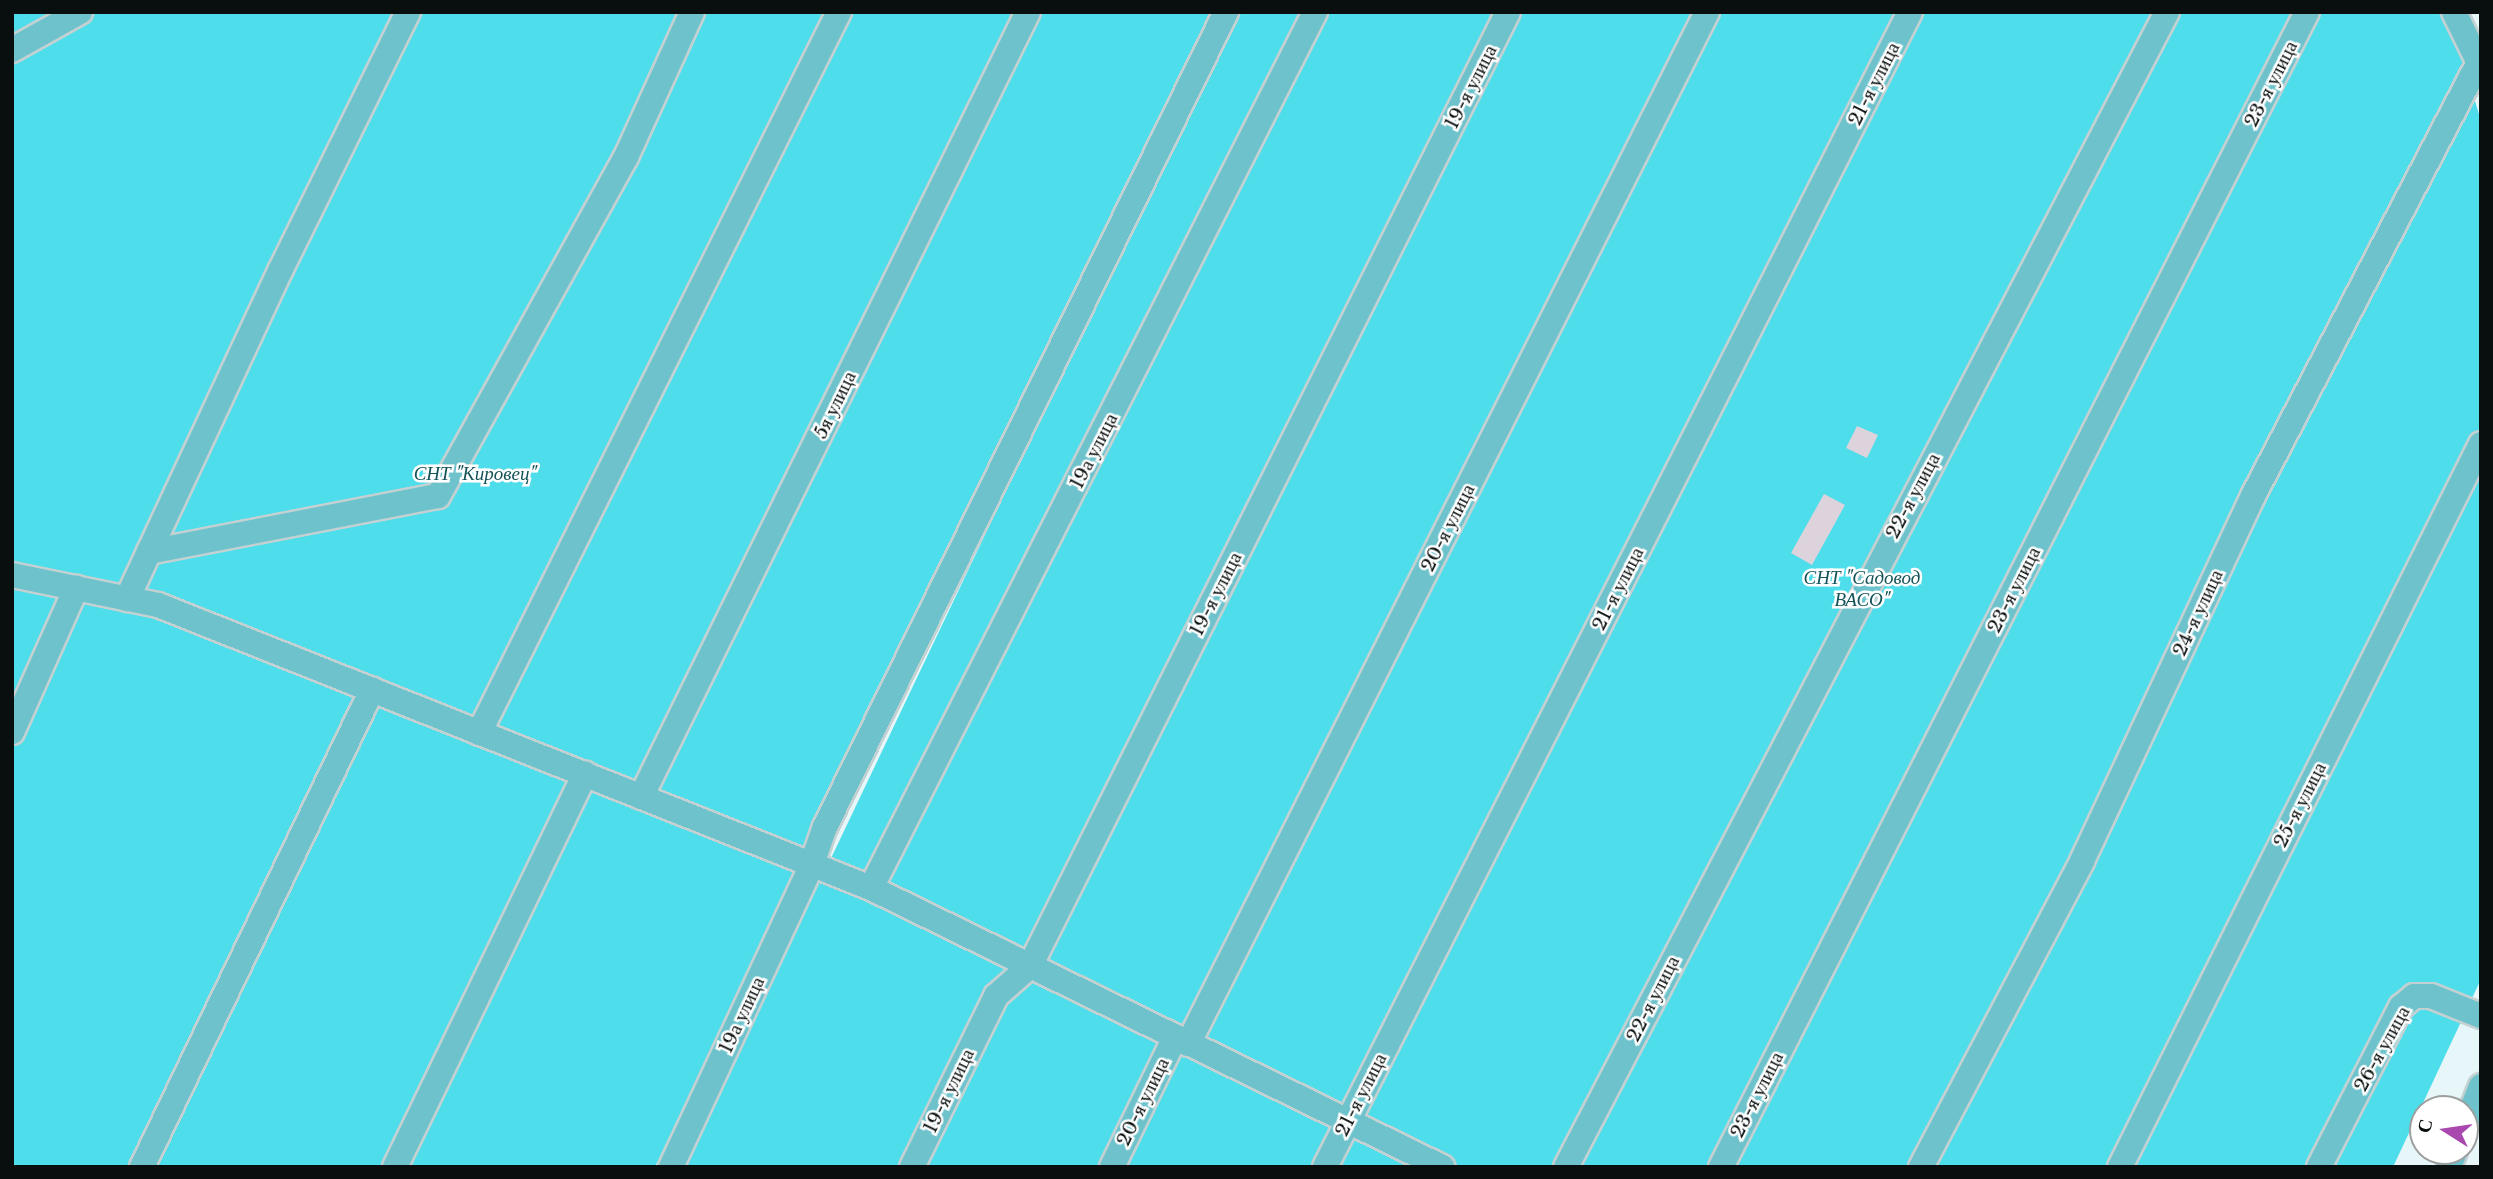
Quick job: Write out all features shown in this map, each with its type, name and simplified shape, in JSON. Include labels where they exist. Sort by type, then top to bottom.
[{"type":"street","points":[[12,50],[80,12]]},
{"type":"street","points":[[127,599],[280,271],[408,12]]},
{"type":"street","points":[[149,552],[438,496],[626,157],[692,12]]},
{"type":"street","points":[[479,733],[839,12]]},
{"type":"street","name":"5я улица","points":[[641,797],[1028,12]]},
{"type":"street","name":"19а улица","points":[[671,1167],[812,864],[825,827],[1226,12]]},
{"type":"street","name":"19а улица","points":[[871,888],[1315,12]]},
{"type":"street","name":"19-я улица","points":[[912,1167],[996,996],[1030,966],[1508,12]]},
{"type":"street","name":"20-я улица","points":[[1112,1167],[1181,1041],[1707,12]]},
{"type":"street","name":"21-я улица","points":[[1325,1167],[1910,12]]},
{"type":"street","name":"22-я улица","points":[[1566,1167],[2166,12]]},
{"type":"street","name":"23-я улица","points":[[1721,1167],[2307,12]]},
{"type":"street","points":[[2454,12],[2480,64]]},
{"type":"street","name":"24-я улица","points":[[1922,1167],[2082,861],[2252,496],[2480,64]]},
{"type":"street","name":"25-я улица","points":[[2120,1167],[2481,444]]},
{"type":"street","points":[[12,575],[158,605],[871,888],[1442,1167]]},
{"type":"street","points":[[12,732],[76,588]]},
{"type":"street","points":[[142,1167],[372,690]]},
{"type":"street","points":[[395,1167],[585,774]]},
{"type":"street","name":"26-я улица","points":[[2319,1167],[2402,1007],[2414,996],[2431,996],[2481,1016]]},
{"type":"green space","name":"СНТ \"Кировец\"","points":[[12,12],[1215,12],[804,854],[655,1167],[12,1167]]},
{"type":"green space","name":"СНТ \"Садовод ВАСО\"","points":[[1234,12],[2448,12],[2481,121],[2481,979],[2427,1095],[2409,1095],[2409,1133],[2393,1167],[684,1167]]},
{"type":"building","points":[[1857,426],[1878,435],[1867,458],[1846,448]]},
{"type":"building","points":[[1824,494],[1845,505],[1812,565],[1791,553]]}]
